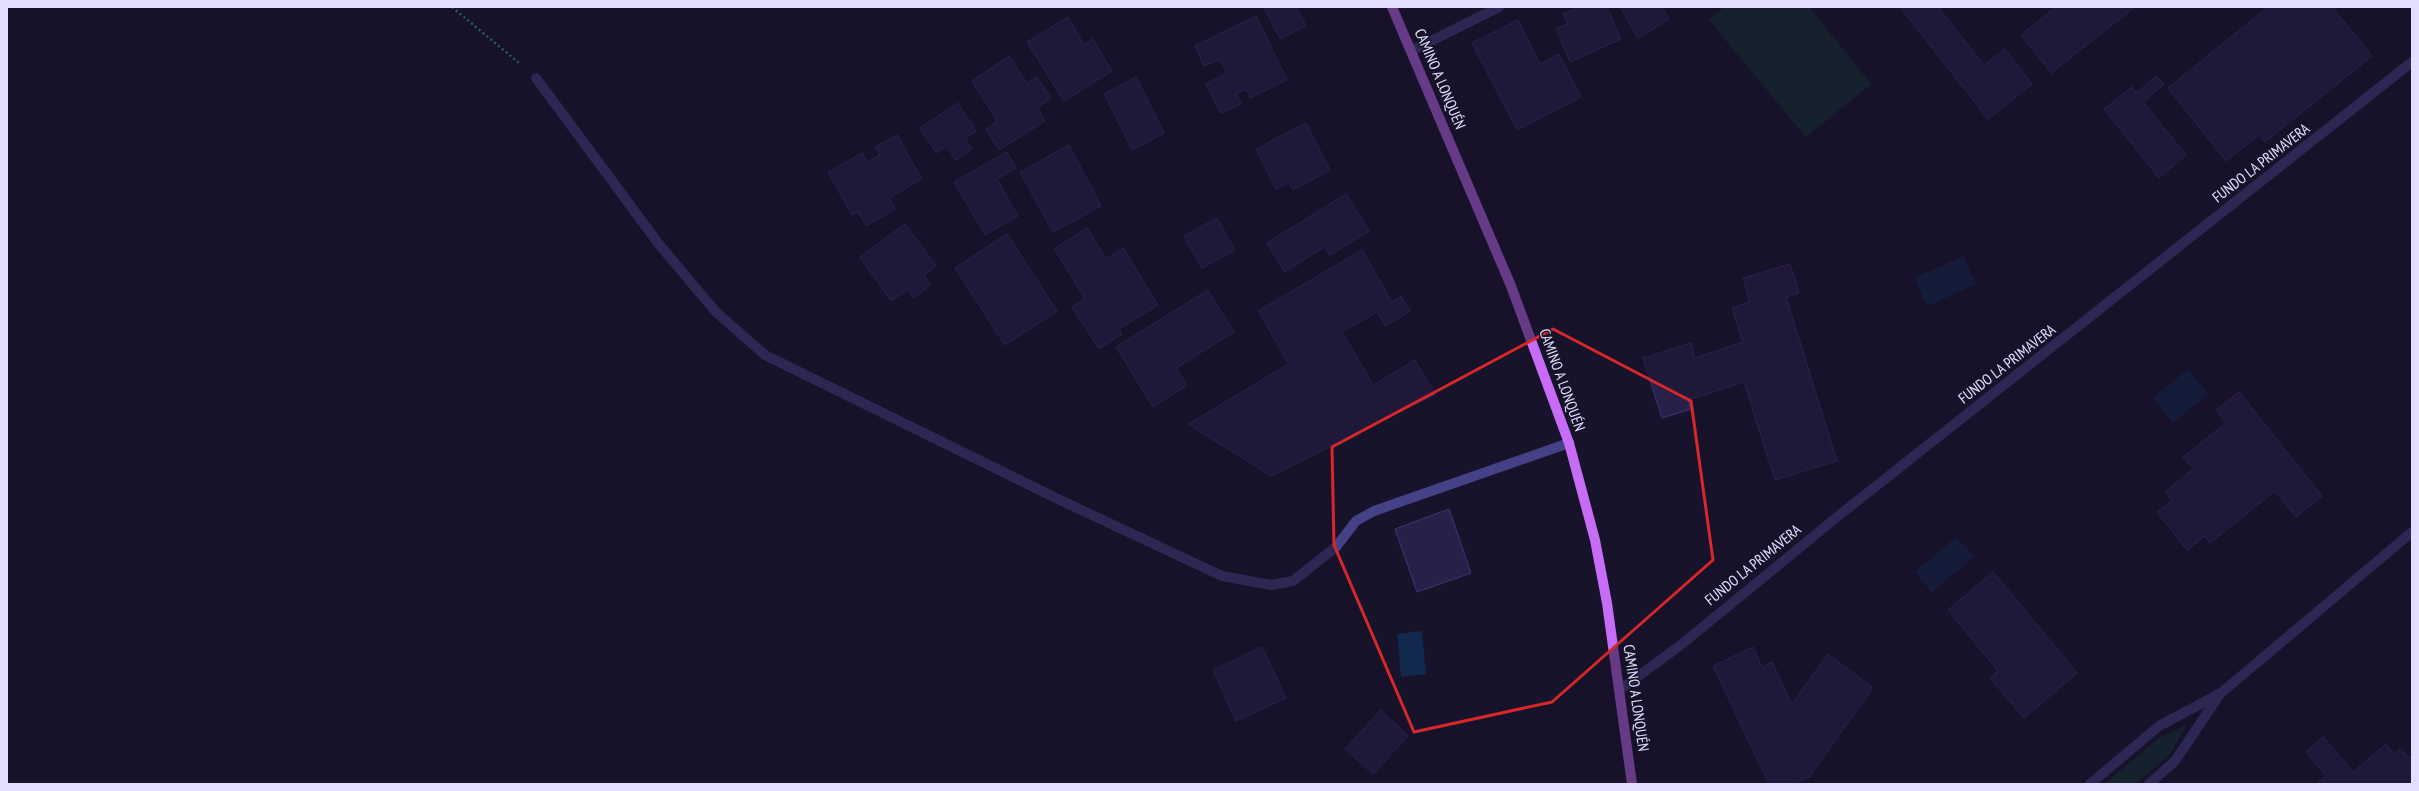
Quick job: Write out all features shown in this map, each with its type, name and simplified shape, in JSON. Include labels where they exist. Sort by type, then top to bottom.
[{"type":"main road","name":"CAMINO A LONQUÉN","points":[[1392,7],[1511,286],[1569,443],[1595,540],[1620,689],[1632,784]]},
{"type":"street","points":[[1411,51],[1499,7]]},
{"type":"street","name":"FUNDO LA PRIMAVERA","points":[[1620,689],[1682,644],[1837,517],[2412,62]]},
{"type":"street","points":[[536,78],[658,243],[716,312],[765,355],[1060,500],[1222,576],[1271,584],[1293,581],[1336,547],[1356,521],[1374,511],[1569,443]]},
{"type":"street","points":[[2090,784],[2159,726],[2221,693],[2412,532]]},
{"type":"street","points":[[2148,784],[2175,761],[2221,693]]},
{"type":"path","points":[[452,7],[536,78]]},
{"type":"highlighted area","points":[[1553,329],[1691,401],[1713,560],[1552,702],[1414,732],[1334,545],[1332,447]]},
{"type":"green space","points":[[1724,7],[1809,7],[1871,84],[1806,137],[1709,20]]},
{"type":"green space","points":[[2187,725],[2170,754],[2136,784],[2105,784],[2160,737]]},
{"type":"water","points":[[1963,256],[1976,284],[1927,306],[1914,278]]},
{"type":"water","points":[[2188,369],[2208,394],[2173,423],[2153,398]]},
{"type":"water","points":[[1956,537],[1974,557],[1932,592],[1915,572]]},
{"type":"water","points":[[1422,631],[1426,674],[1401,677],[1397,634]]},
{"type":"building","points":[[1264,7],[1296,7],[1306,26],[1280,39]]},
{"type":"building","points":[[1579,7],[1607,7],[1621,39],[1570,62],[1556,29],[1568,24],[1563,14]]},
{"type":"building","points":[[1620,7],[1662,7],[1669,19],[1638,38]]},
{"type":"building","points":[[1900,7],[1938,7],[1984,65],[2005,49],[2032,84],[1988,119]]},
{"type":"building","points":[[2056,7],[2135,7],[2051,73],[2021,35]]},
{"type":"building","points":[[2268,7],[2332,7],[2372,56],[2265,142],[2259,135],[2226,161],[2168,88]]},
{"type":"building","points":[[1256,16],[1287,80],[1250,98],[1246,89],[1236,94],[1241,104],[1221,113],[1206,84],[1227,73],[1220,59],[1204,66],[1195,46]]},
{"type":"building","points":[[1068,17],[1084,45],[1093,39],[1112,71],[1064,101],[1027,42]]},
{"type":"building","points":[[1518,20],[1540,64],[1559,54],[1581,97],[1517,130],[1472,43]]},
{"type":"building","points":[[1009,56],[1027,83],[1037,77],[1051,98],[1037,108],[1045,121],[999,150],[986,129],[997,121],[972,81]]},
{"type":"building","points":[[2157,76],[2164,84],[2143,102],[2186,155],[2159,178],[2104,109],[2132,87],[2136,93]]},
{"type":"building","points":[[1136,77],[1164,133],[1132,150],[1104,94]]},
{"type":"building","points":[[958,103],[976,131],[965,138],[972,149],[956,160],[947,146],[936,153],[920,128]]},
{"type":"building","points":[[1306,123],[1330,170],[1293,190],[1289,182],[1276,189],[1256,149]]},
{"type":"building","points":[[897,135],[922,179],[889,198],[895,209],[866,226],[858,212],[852,215],[828,172],[862,153],[867,162],[880,155],[875,147]]},
{"type":"building","points":[[1069,145],[1101,206],[1053,232],[1020,172]]},
{"type":"building","points":[[1007,152],[1016,168],[997,179],[1018,216],[985,235],[954,182]]},
{"type":"building","points":[[1346,194],[1369,231],[1330,255],[1324,247],[1285,272],[1267,243]]},
{"type":"building","points":[[1217,218],[1235,250],[1202,268],[1184,236]]},
{"type":"building","points":[[905,224],[936,266],[924,275],[931,285],[913,298],[907,290],[891,301],[860,257]]},
{"type":"building","points":[[1087,228],[1106,259],[1123,248],[1158,305],[1119,329],[1122,334],[1099,349],[1072,307],[1085,298],[1054,249]]},
{"type":"building","points":[[1007,234],[1057,311],[1005,345],[955,268]]},
{"type":"building","points":[[1362,250],[1392,302],[1401,296],[1410,311],[1385,326],[1377,312],[1342,332],[1373,385],[1415,360],[1435,394],[1271,476],[1188,424],[1289,364],[1258,311]]},
{"type":"building","points":[[1790,264],[1799,293],[1786,297],[1837,461],[1775,480],[1744,382],[1688,400],[1691,409],[1662,418],[1643,358],[1691,343],[1695,358],[1743,342],[1732,308],[1750,302],[1743,278]]},
{"type":"building","points":[[1208,290],[1234,332],[1176,368],[1187,385],[1153,407],[1116,347]]},
{"type":"building","points":[[2239,392],[2322,496],[2296,517],[2275,491],[2210,543],[2205,536],[2187,550],[2157,512],[2172,501],[2165,492],[2193,469],[2183,457],[2226,423],[2216,410]]},
{"type":"building","points":[[1449,509],[1471,573],[1417,592],[1395,529]]},
{"type":"building","points":[[1993,572],[2077,673],[2024,718],[1990,678],[1998,671],[1948,610]]},
{"type":"building","points":[[1262,647],[1286,698],[1236,721],[1213,670]]},
{"type":"building","points":[[1753,647],[1762,667],[1772,662],[1792,704],[1828,654],[1873,688],[1809,777],[1795,784],[1769,784],[1713,666]]},
{"type":"building","points":[[1381,710],[1408,736],[1373,774],[1345,749]]},
{"type":"building","points":[[2323,737],[2353,772],[2386,744],[2394,754],[2401,749],[2409,758],[2412,755],[2412,784],[2317,784],[2326,776],[2306,752]]}]
